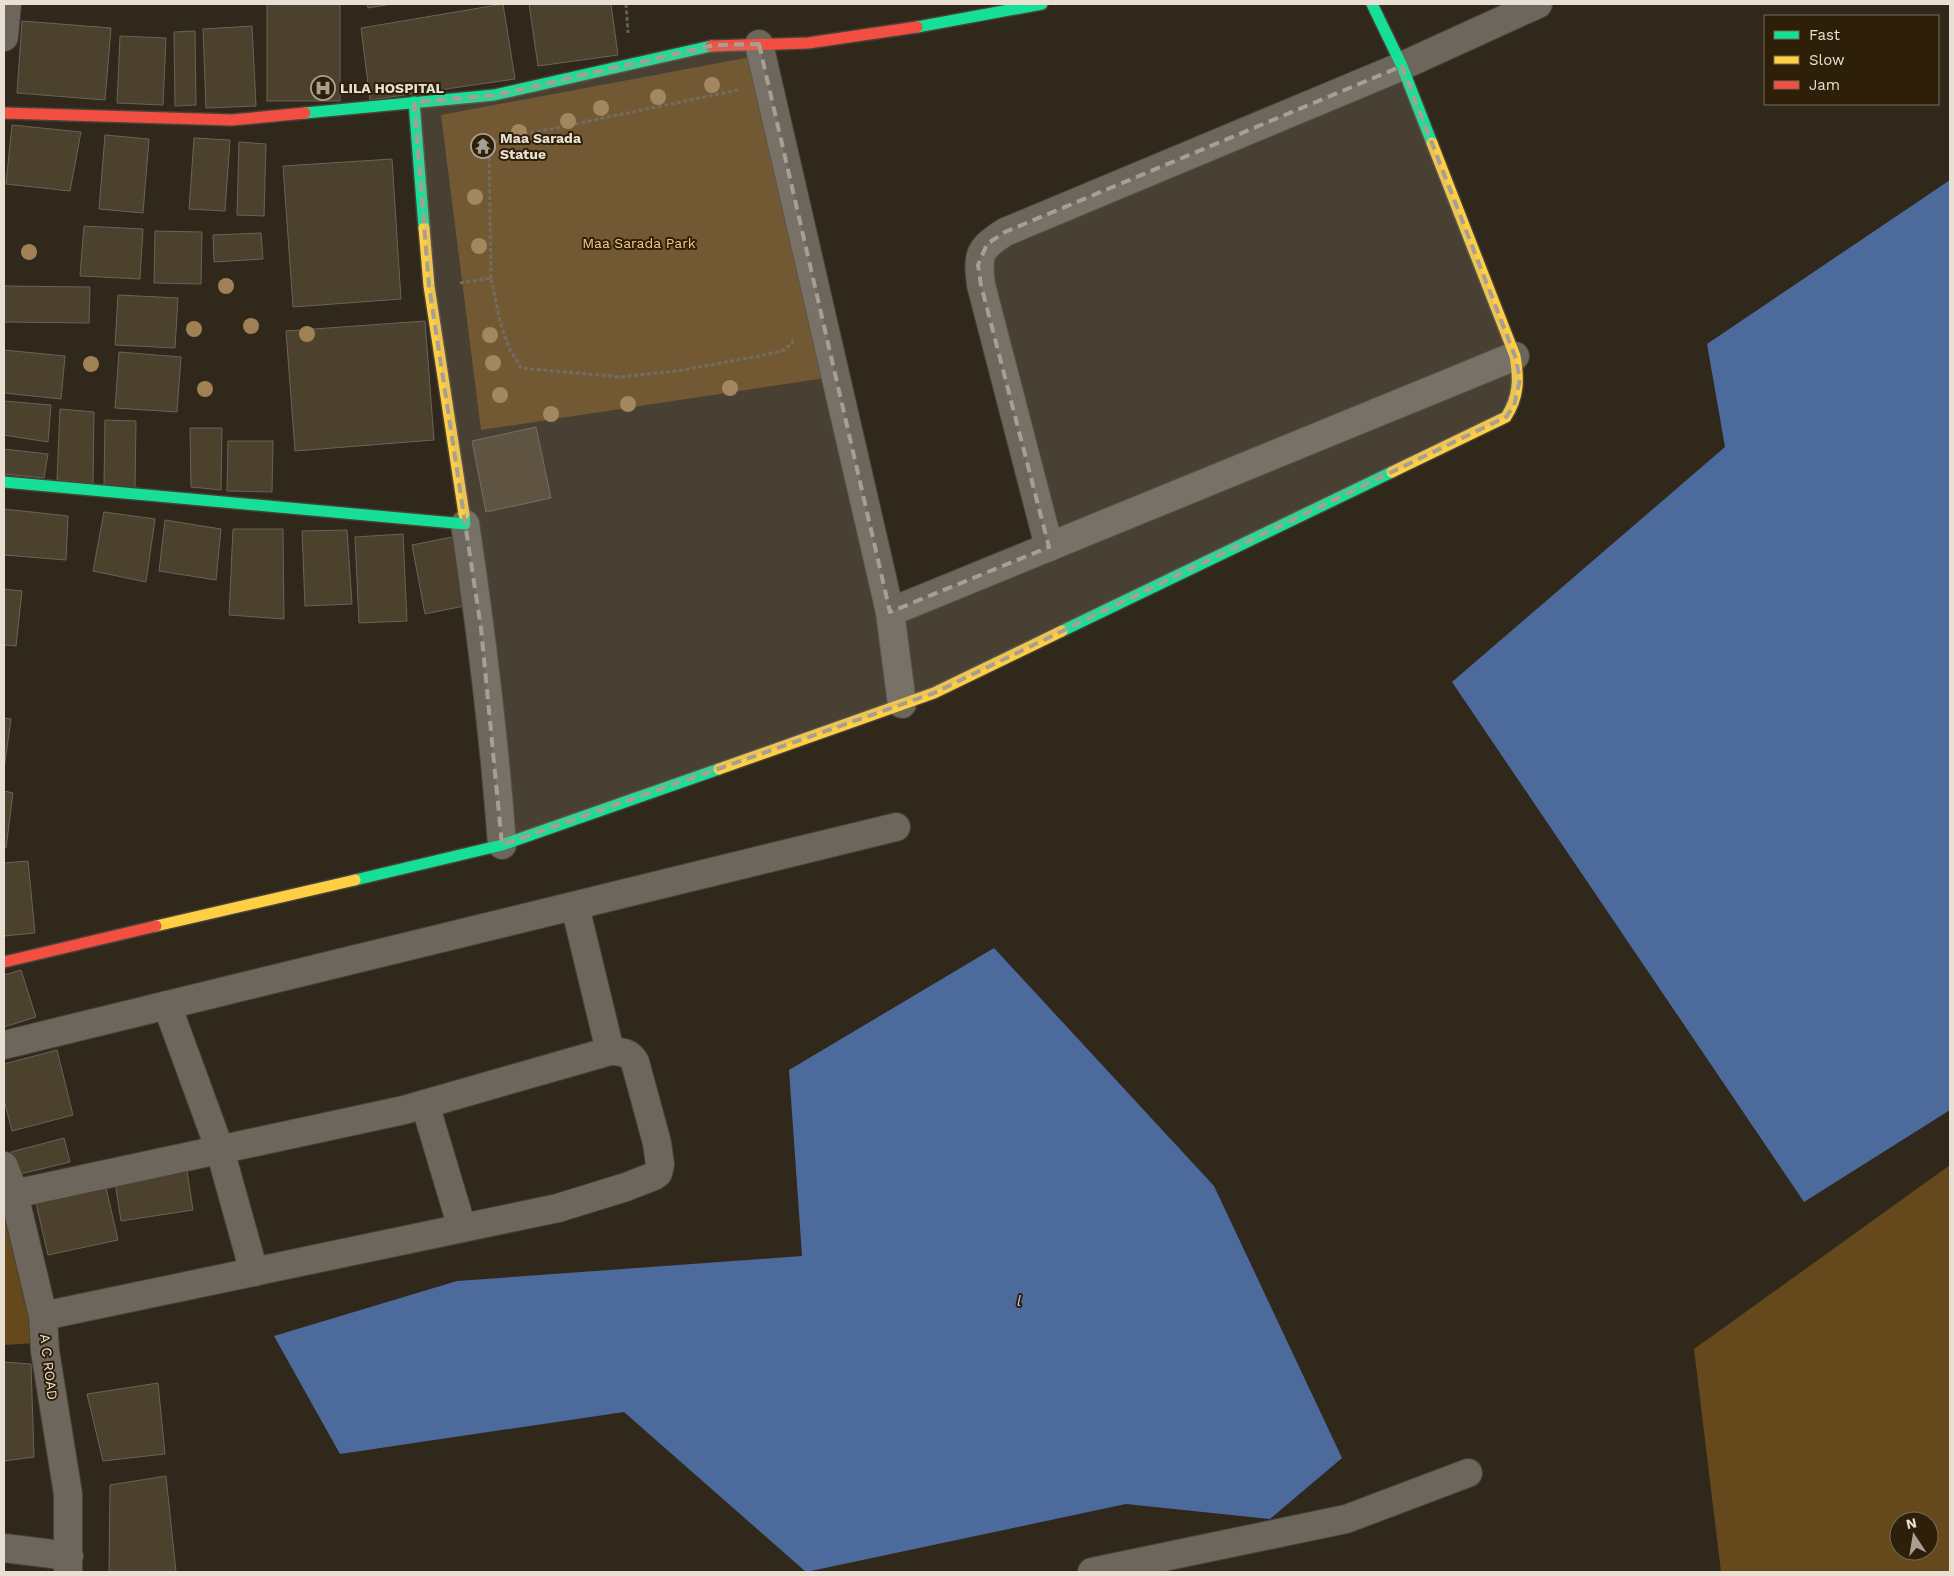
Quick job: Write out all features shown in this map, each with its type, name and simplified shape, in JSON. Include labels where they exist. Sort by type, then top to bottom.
[{"type":"street","points":[[4,37],[7,4]]},
{"type":"street","points":[[4,113],[232,120],[494,95],[714,45],[808,43],[950,22],[1042,4]]},
{"type":"street","points":[[4,962],[502,845],[934,693],[1506,417],[1514,406],[1519,392],[1520,379],[1515,356],[1402,66],[1372,4]]},
{"type":"street","points":[[1049,547],[981,285],[978,265],[981,253],[987,244],[1005,232],[1402,66],[1538,4]]},
{"type":"street","points":[[759,44],[890,612],[902,704]]},
{"type":"street","points":[[414,102],[429,286],[481,628],[496,764],[502,845]]},
{"type":"street","points":[[890,612],[1515,356]]},
{"type":"street","points":[[4,482],[465,524]]},
{"type":"street","points":[[4,1045],[896,827]]},
{"type":"street","points":[[575,906],[610,1051]]},
{"type":"street","points":[[167,1005],[220,1150],[254,1272]]},
{"type":"street","points":[[14,1194],[404,1110],[610,1051],[623,1052],[630,1055],[635,1062],[657,1143],[660,1165],[658,1173],[626,1187],[558,1208],[43,1316]]},
{"type":"street","points":[[425,1104],[462,1228]]},
{"type":"street","name":"A C ROAD","points":[[4,1166],[14,1194],[43,1316],[45,1351],[68,1494],[69,1564]]},
{"type":"street","points":[[1092,1572],[1346,1519],[1468,1473]]},
{"type":"street","points":[[4,1548],[69,1564]]},
{"type":"path","points":[[738,90],[498,140],[491,144],[489,153],[491,278],[500,321],[509,348],[521,368],[621,377],[683,370],[769,354],[784,350],[792,343],[793,336]]},
{"type":"path","points":[[429,286],[491,278]]},
{"type":"highlighted area","points":[[759,44],[890,612],[1049,547],[981,285],[978,265],[987,244],[1005,232],[1402,66],[1515,356],[1520,379],[1514,406],[1506,417],[934,693],[502,845],[481,628],[429,286],[414,102],[494,95],[714,45]]},
{"type":"green space","name":"Maa Sarada Park","points":[[772,53],[838,376],[481,430],[441,115]]},
{"type":"green space","points":[[1950,1165],[1950,1572],[1721,1572],[1694,1349]]},
{"type":"green space","points":[[4,1181],[35,1343],[4,1345]]},
{"type":"water","points":[[1950,180],[1950,1110],[1804,1202],[1452,682],[1725,447],[1707,344]]},
{"type":"water","name":"l","points":[[994,948],[1214,1186],[1342,1458],[1270,1519],[1126,1504],[806,1572],[624,1412],[340,1454],[274,1336],[457,1281],[802,1256],[789,1070]]},
{"type":"building","name":"LILA HOSPITAL","points":[[267,4],[340,4],[340,101],[267,101]]},
{"type":"building","points":[[367,4],[392,4],[368,8]]},
{"type":"building","points":[[503,4],[515,79],[370,100],[361,28]]},
{"type":"building","points":[[529,4],[611,4],[618,55],[538,66]]},
{"type":"building","points":[[22,21],[111,28],[105,100],[17,93]]},
{"type":"building","points":[[252,26],[256,106],[206,108],[203,29]]},
{"type":"building","points":[[195,31],[196,105],[175,106],[174,32]]},
{"type":"building","points":[[120,36],[166,38],[163,105],[117,103]]},
{"type":"building","points":[[12,125],[81,132],[70,191],[6,184]]},
{"type":"building","points":[[105,135],[149,139],[143,213],[99,209]]},
{"type":"building","points":[[194,138],[230,140],[225,211],[189,209]]},
{"type":"building","points":[[239,142],[266,144],[264,216],[237,215]]},
{"type":"building","points":[[392,159],[401,299],[293,307],[283,166]]},
{"type":"building","points":[[84,226],[143,229],[140,279],[80,276]]},
{"type":"building","points":[[155,231],[202,232],[201,284],[154,283]]},
{"type":"building","points":[[261,233],[263,259],[214,262],[213,235]]},
{"type":"building","points":[[4,286],[90,287],[89,323],[4,322]]},
{"type":"building","points":[[118,295],[178,298],[175,348],[115,345]]},
{"type":"building","points":[[425,321],[434,440],[295,451],[286,331]]},
{"type":"building","points":[[4,350],[65,356],[61,399],[4,393]]},
{"type":"building","points":[[119,352],[181,357],[177,412],[115,408]]},
{"type":"building","points":[[4,401],[51,405],[48,442],[4,435]]},
{"type":"building","points":[[60,409],[94,412],[93,484],[57,480]]},
{"type":"building","points":[[105,420],[136,421],[135,488],[104,486]]},
{"type":"building","points":[[536,427],[551,498],[486,512],[472,441]]},
{"type":"building","points":[[190,428],[222,428],[221,490],[191,487]]},
{"type":"building","points":[[228,441],[273,441],[272,492],[227,491]]},
{"type":"building","points":[[4,449],[48,454],[44,478],[4,474]]},
{"type":"building","points":[[4,509],[68,516],[66,560],[4,555]]},
{"type":"building","points":[[104,512],[155,519],[146,582],[93,571]]},
{"type":"building","points":[[165,520],[221,529],[216,580],[159,571]]},
{"type":"building","points":[[233,529],[283,529],[284,619],[229,615]]},
{"type":"building","points":[[347,530],[352,604],[305,606],[302,531]]},
{"type":"building","points":[[403,534],[407,621],[359,623],[355,537]]},
{"type":"building","points":[[457,536],[469,605],[425,614],[412,545]]},
{"type":"building","points":[[4,589],[22,591],[16,646],[4,645]]},
{"type":"building","points":[[4,718],[11,719],[4,769]]},
{"type":"building","points":[[4,791],[13,793],[6,848],[4,848]]},
{"type":"building","points":[[28,861],[35,933],[4,936],[4,863]]},
{"type":"building","points":[[21,970],[36,1017],[4,1027],[4,975]]},
{"type":"building","points":[[57,1050],[73,1115],[12,1131],[4,1100],[4,1064]]},
{"type":"building","points":[[64,1138],[70,1162],[16,1175],[11,1152]]},
{"type":"building","points":[[187,1171],[193,1210],[121,1221],[115,1182]]},
{"type":"building","points":[[104,1179],[118,1240],[48,1255],[34,1195]]},
{"type":"building","points":[[4,1362],[31,1364],[34,1457],[4,1461]]},
{"type":"building","points":[[158,1383],[165,1454],[103,1461],[87,1394]]},
{"type":"building","points":[[166,1476],[176,1572],[109,1572],[110,1485]]},
{"type":"traffic: fast","points":[[917,27],[1042,4]]},
{"type":"traffic: fast","points":[[1372,4],[1402,66],[1432,143]]},
{"type":"traffic: fast","points":[[305,113],[494,95],[711,46]]},
{"type":"traffic: fast","points":[[414,102],[424,228]]},
{"type":"traffic: fast","points":[[1062,631],[1392,472]]},
{"type":"traffic: fast","points":[[4,482],[465,524],[464,514]]},
{"type":"traffic: fast","points":[[355,880],[502,845],[719,769]]},
{"type":"traffic: slow","points":[[1392,472],[1506,417],[1516,395],[1517,388],[1515,356],[1432,143]]},
{"type":"traffic: slow","points":[[424,228],[429,286],[464,514]]},
{"type":"traffic: slow","points":[[719,769],[934,693],[1062,631]]},
{"type":"traffic: slow","points":[[156,926],[355,880]]},
{"type":"traffic: jam","points":[[711,46],[808,43],[917,27]]},
{"type":"traffic: jam","points":[[4,113],[232,120],[305,113]]},
{"type":"traffic: jam","points":[[4,962],[156,926]]},
{"type":"place","name":"LILA HOSPITAL","points":[[323,88]]},
{"type":"place","name":"Maa Sarada Statue","points":[[483,146]]}]
